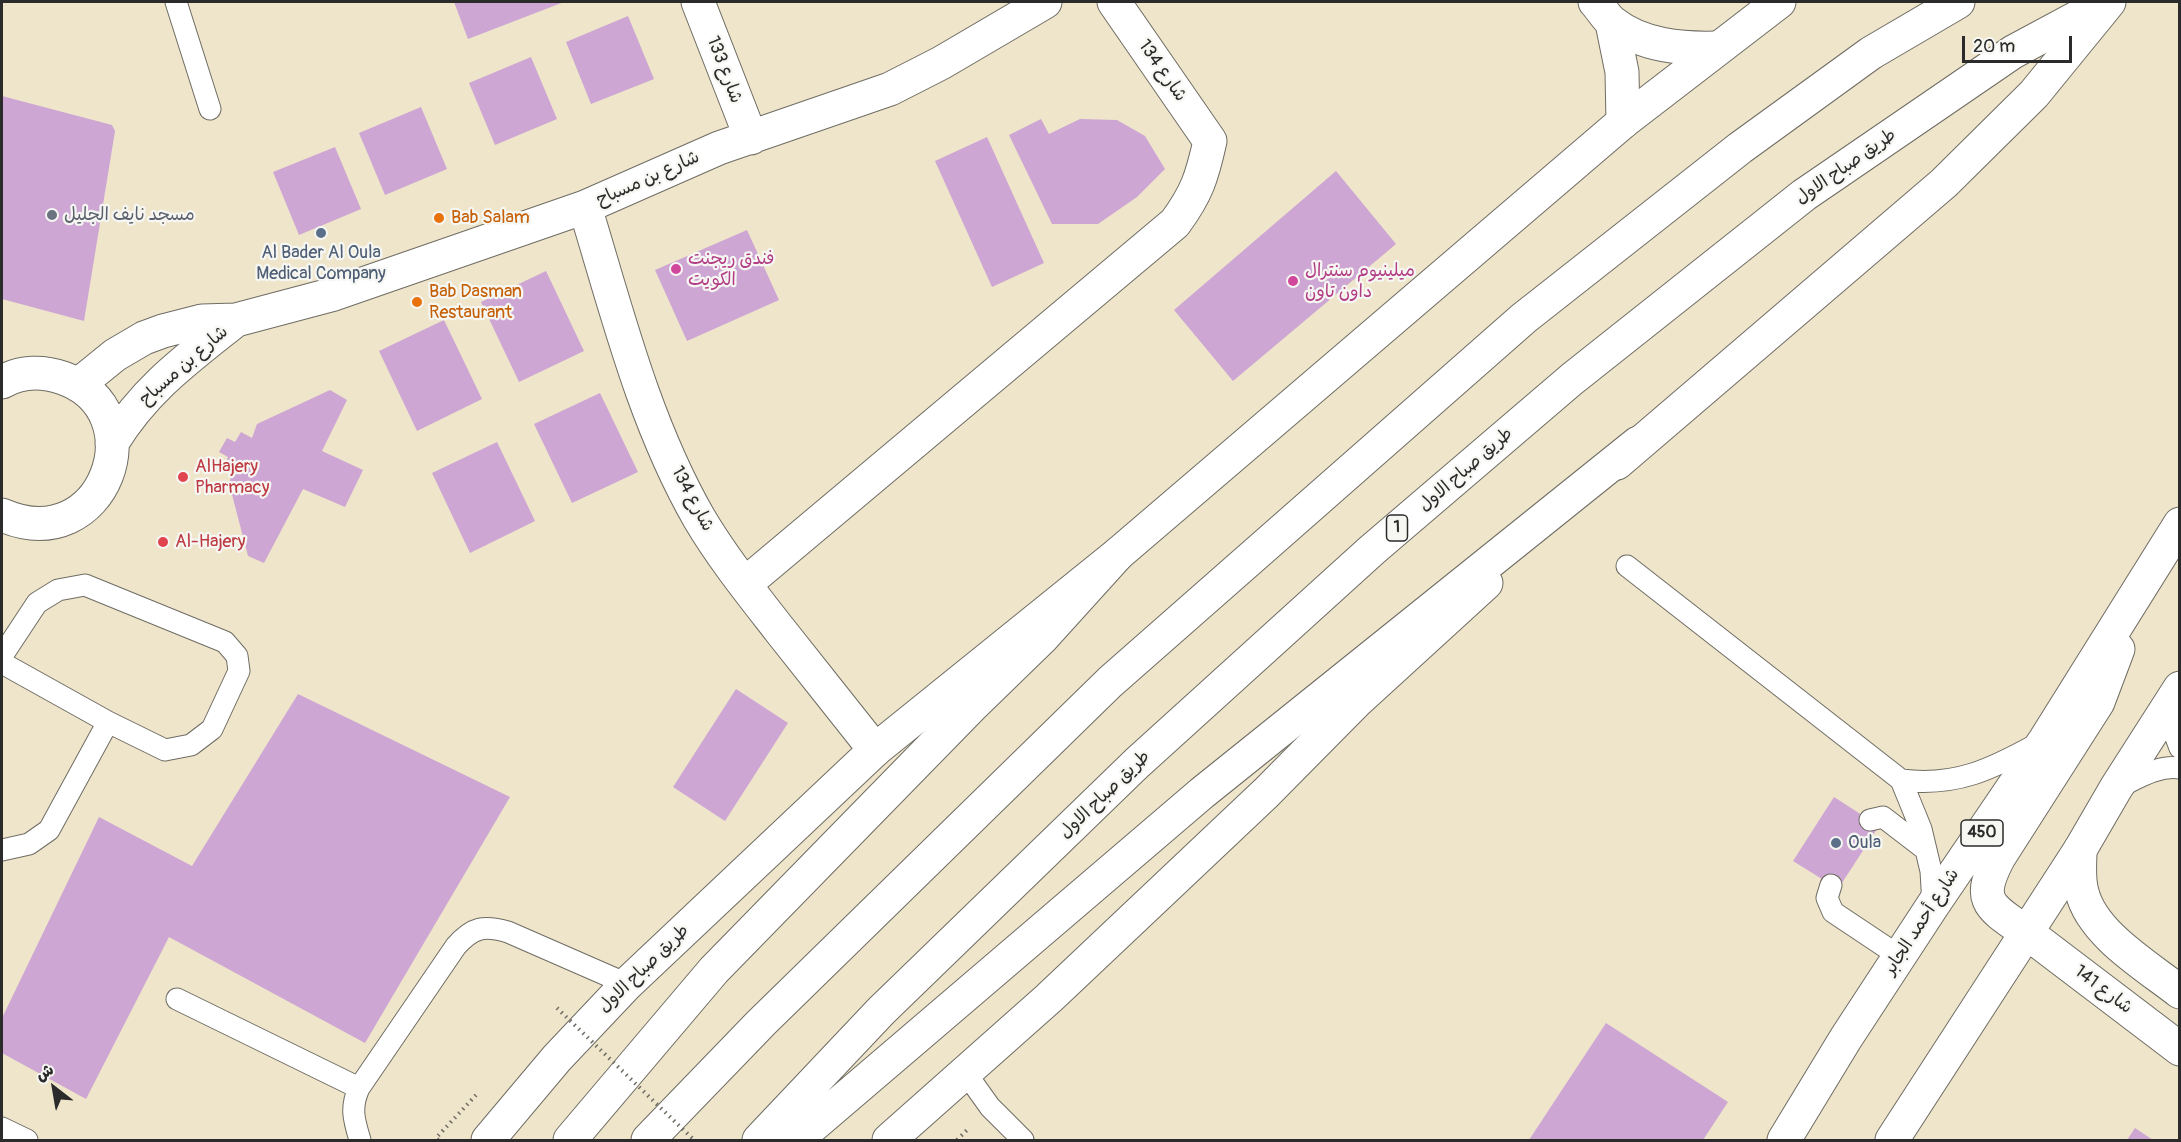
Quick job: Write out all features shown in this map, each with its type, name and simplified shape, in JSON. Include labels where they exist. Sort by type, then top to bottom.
[{"type":"main road","name":"شارع 133","points":[[698,2],[751,138]]},
{"type":"main road","name":"شارع 134","points":[[745,584],[1175,223],[1191,201],[1203,173],[1210,141],[1114,2]]},
{"type":"main road","name":"طريق صباح الاول","points":[[488,1140],[557,1058],[627,984],[875,750],[1118,554],[1623,122],[1779,2]]},
{"type":"main road","points":[[648,1140],[761,1023],[1110,682],[1524,318],[1740,148],[1871,53],[1958,2]]},
{"type":"main road","name":"طريق صباح الاول","points":[[889,1140],[1049,998],[1266,793],[1358,700],[1638,443],[1944,183],[2034,94],[2107,2]]},
{"type":"main road","name":"طريق صباح الاول","points":[[759,1140],[881,1011],[1137,763],[1372,550],[1572,379],[1804,195],[2013,52],[2107,2]]},
{"type":"main road","name":"شارع بن مسباح","points":[[78,385],[115,354],[144,338],[182,325],[236,320],[334,294],[585,207],[711,152],[890,89],[941,63],[1033,5]]},
{"type":"main road","points":[[1604,12],[1632,34],[1652,42],[1673,47],[1717,48]]},
{"type":"main road","points":[[1604,12],[1622,72],[1623,122]]},
{"type":"main road","name":"شارع 134","points":[[585,207],[638,380],[658,431],[699,518],[723,556],[875,750]]},
{"type":"main road","name":"شارع بن مسباح","points":[[112,443],[126,421],[151,391],[236,320]]},
{"type":"main road","points":[[2,382],[24,374],[41,373],[78,385],[95,400],[104,414],[110,428],[112,443],[110,466],[101,488],[78,512],[47,524],[30,524],[2,515]]},
{"type":"main road","points":[[796,1140],[1202,793],[1638,443]]},
{"type":"main road","name":"شارع أحمد الجابر","points":[[1784,1140],[1846,1038],[1932,905],[2045,740],[2180,525]]},
{"type":"main road","points":[[570,1140],[714,970],[971,707],[1042,638],[1118,554]]},
{"type":"main road","name":"شارع 141","points":[[2135,596],[2115,661],[2098,702],[1999,857],[1989,875],[1986,889],[1990,903],[2180,1049]]},
{"type":"main road","points":[[1892,1140],[2080,850],[2177,692]]},
{"type":"main road","points":[[2080,850],[2082,892],[2095,921],[2103,931],[2180,992]]},
{"type":"lane","points":[[176,2],[210,109]]},
{"type":"lane","points":[[1627,566],[1901,780],[1921,829],[1931,870],[1932,905]]},
{"type":"lane","points":[[2,656],[37,603],[58,590],[85,585],[225,642],[237,656],[238,671],[212,729],[191,745],[165,750],[108,722],[2,663]]},
{"type":"lane","points":[[2177,692],[2174,732],[2180,748]]},
{"type":"lane","points":[[2,850],[29,844],[49,830],[108,722]]},
{"type":"lane","points":[[1901,780],[1924,783],[1955,780],[1999,765],[2045,740]]},
{"type":"lane","points":[[2116,788],[2147,773],[2170,767],[2180,768]]},
{"type":"lane","points":[[1870,820],[1883,817],[1926,850]]},
{"type":"lane","points":[[1831,885],[1827,898],[1833,912],[1899,956]]},
{"type":"lane","points":[[360,1140],[353,1114],[353,1101],[359,1088],[456,946],[466,935],[480,928],[494,928],[508,932],[627,984]]},
{"type":"lane","points":[[177,999],[359,1088]]},
{"type":"lane","points":[[966,1072],[990,1107],[1023,1140]]},
{"type":"lane","points":[[2,1128],[27,1140]]},
{"type":"path","points":[[557,1008],[694,1140]]},
{"type":"building","points":[[454,2],[564,2],[468,39]]},
{"type":"building","points":[[628,16],[654,79],[591,104],[566,42]]},
{"type":"building","points":[[531,57],[557,119],[495,145],[469,83]]},
{"type":"building","name":"مسجد نايف الجليل","points":[[2,96],[112,125],[115,131],[84,321],[2,299]]},
{"type":"building","points":[[421,107],[447,169],[385,195],[359,133]]},
{"type":"building","points":[[1041,119],[1049,134],[1080,119],[1117,120],[1145,136],[1165,169],[1137,197],[1098,224],[1052,224],[1009,135]]},
{"type":"building","points":[[987,137],[1044,263],[992,287],[935,161]]},
{"type":"building","points":[[335,147],[361,209],[299,235],[273,172]]},
{"type":"building","points":[[1336,171],[1396,244],[1233,381],[1174,310]]},
{"type":"building","points":[[747,230],[779,300],[687,341],[655,270]]},
{"type":"building","points":[[546,271],[584,351],[519,382],[481,302]]},
{"type":"building","points":[[444,320],[482,399],[417,431],[379,351]]},
{"type":"building","points":[[330,390],[347,400],[322,451],[363,470],[345,507],[303,489],[264,563],[248,556],[229,483],[233,472],[223,466],[228,457],[219,452],[227,438],[235,442],[241,432],[252,438],[257,424]]},
{"type":"building","points":[[600,393],[638,472],[572,503],[534,424]]},
{"type":"building","points":[[497,442],[535,521],[470,553],[432,473]]},
{"type":"building","points":[[736,689],[788,723],[725,821],[673,787]]},
{"type":"building","points":[[298,694],[510,797],[365,1043],[169,937],[86,1099],[2,1053],[2,1018],[99,817],[192,866]]},
{"type":"building","name":"Oula","points":[[1834,797],[1879,826],[1838,889],[1793,861]]},
{"type":"building","points":[[1606,1023],[1728,1102],[1703,1140],[1529,1140]]},
{"type":"building","points":[[2135,1128],[2153,1140],[2127,1140]]},
{"type":"place","name":"مسجد نايف الجليل","points":[[52,215]]},
{"type":"place","name":"Bab Salam","points":[[439,218]]},
{"type":"place","name":"Al Bader Al Oula Medical Company","points":[[321,233]]},
{"type":"place","name":"فندق ريجنت الكويت","points":[[676,269]]},
{"type":"place","name":"ميلينيوم سنترال داون تاون","points":[[1293,281]]},
{"type":"place","name":"Bab Dasman Restaurant","points":[[417,302]]},
{"type":"place","name":"AlHajery Pharmacy","points":[[183,477]]},
{"type":"place","name":"Al-Hajery","points":[[163,542]]},
{"type":"place","name":"Oula","points":[[1836,843]]}]
